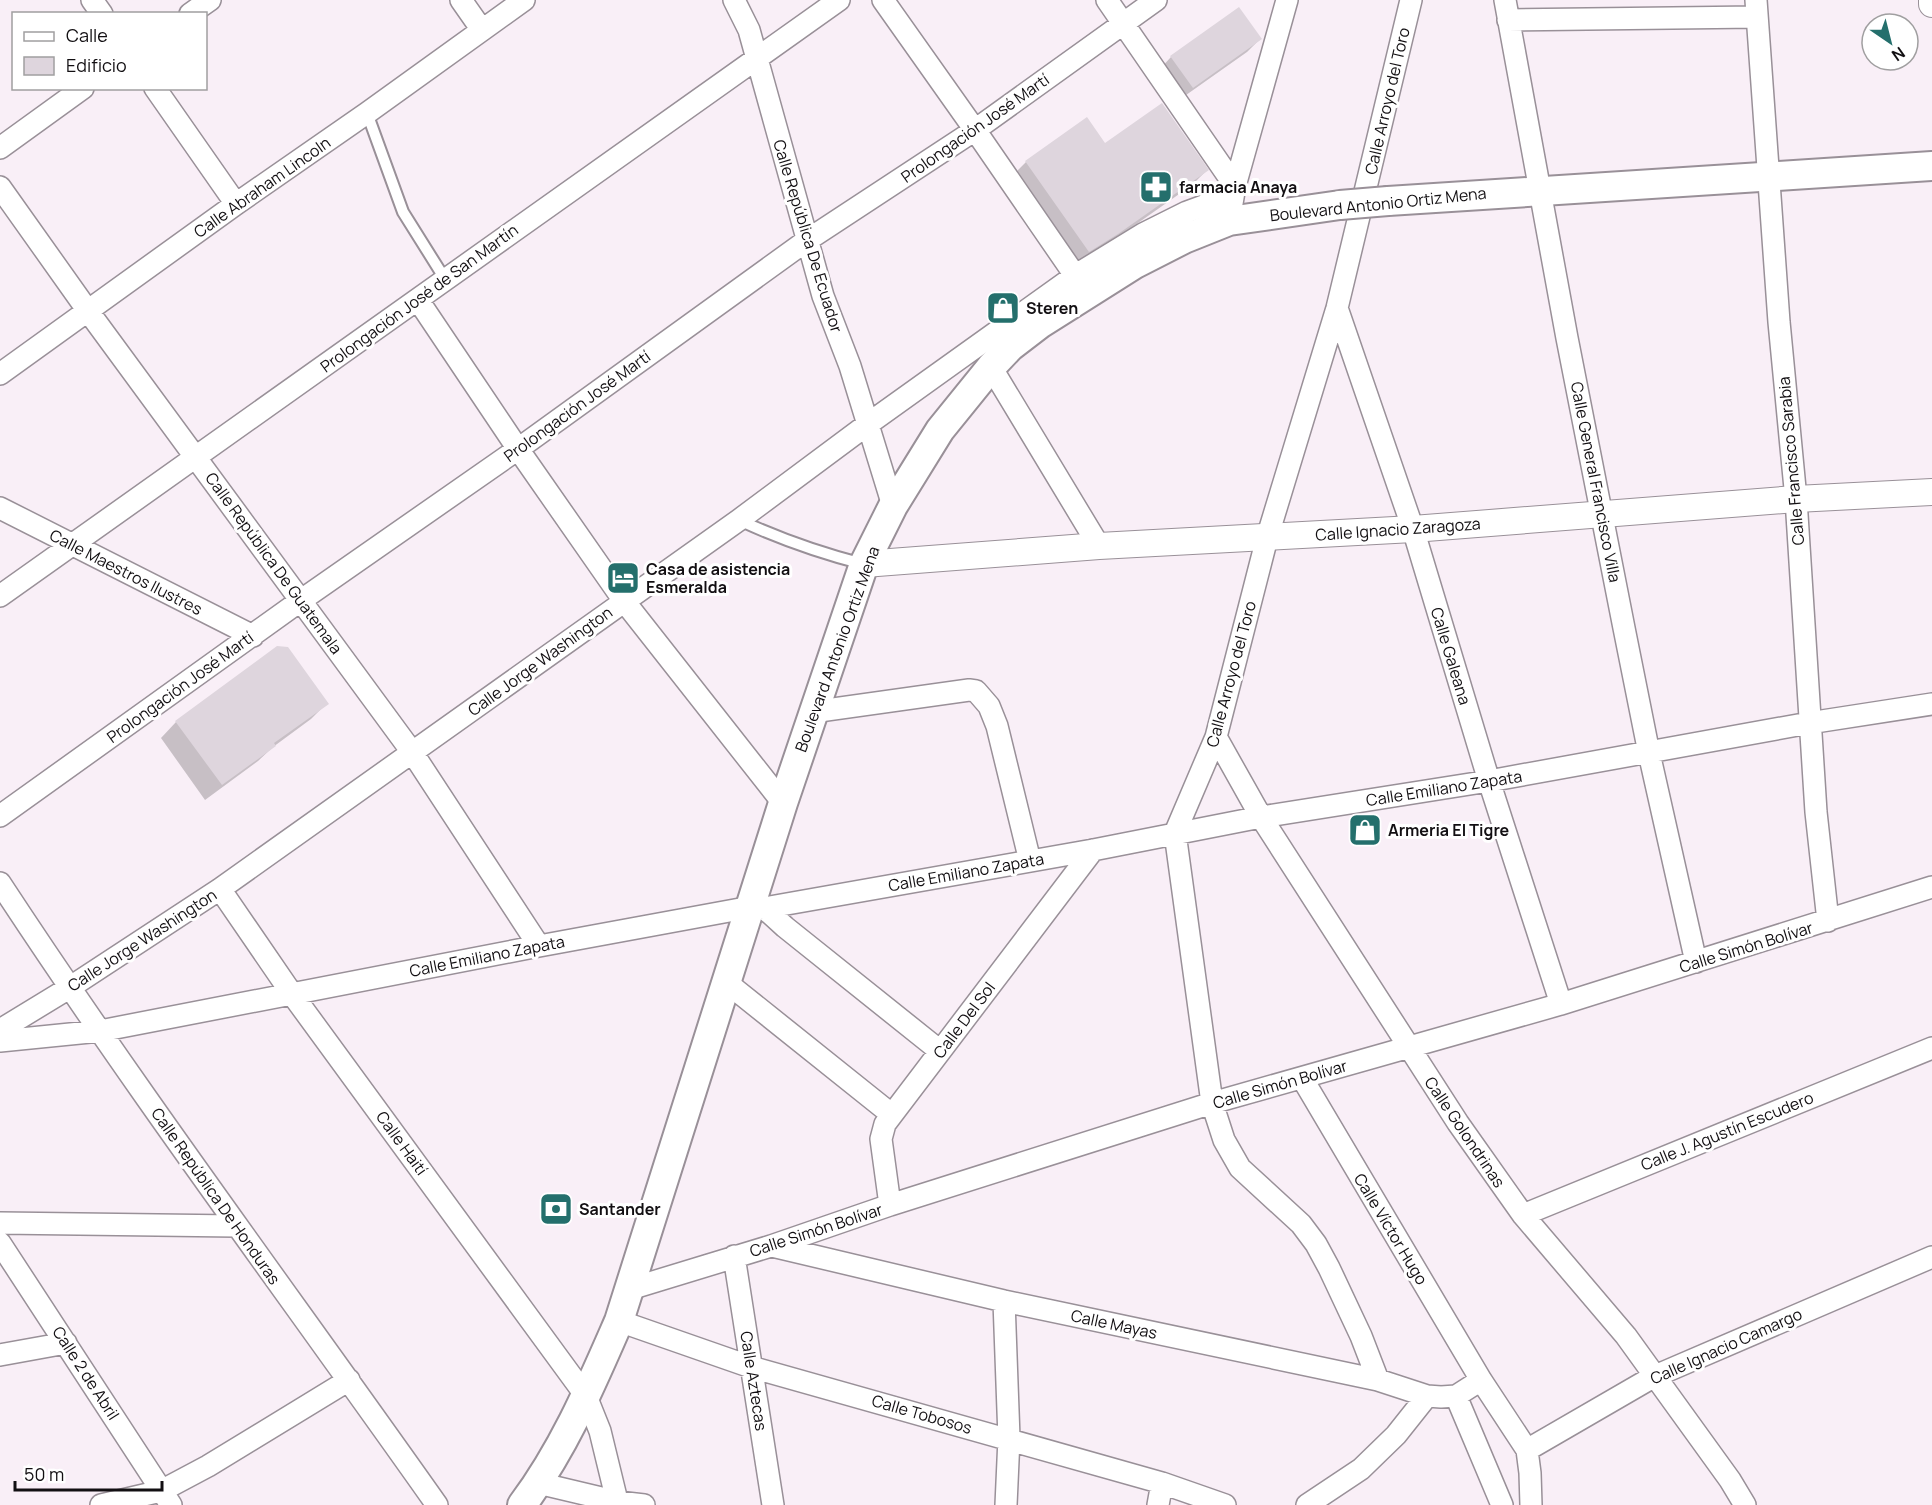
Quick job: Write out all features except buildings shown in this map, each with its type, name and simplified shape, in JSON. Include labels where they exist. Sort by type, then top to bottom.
[{"type":"main road","name":"Boulevard Antonio Ortiz Mena","points":[[530,1494],[563,1442],[619,1322],[726,981],[757,907],[783,803],[812,712],[864,564],[893,506],[940,430],[1010,347],[1040,324],[1081,284],[1135,264],[1174,244],[1232,203],[1340,205],[1540,190],[1932,166]]},
{"type":"street","points":[[193,12],[210,0]]},
{"type":"street","points":[[461,0],[482,30]]},
{"type":"street","name":"Calle Abraham Lincoln","points":[[0,374],[524,0]]},
{"type":"street","name":"Calle República De Ecuador","points":[[734,0],[749,30],[806,241],[823,296],[850,366],[893,506]]},
{"type":"street","name":"Prolongación José de San Martín","points":[[0,596],[839,0]]},
{"type":"street","points":[[882,0],[1081,284]]},
{"type":"street","points":[[1107,0],[1232,203]]},
{"type":"street","name":"Prolongación José Martí","points":[[0,816],[300,601],[518,449],[806,241],[975,130],[1156,0]]},
{"type":"street","points":[[1232,203],[1287,0]]},
{"type":"street","name":"Calle Arroyo del Toro","points":[[1175,833],[1216,737],[1266,538],[1337,308],[1411,0]]},
{"type":"street","points":[[1507,10],[1756,9]]},
{"type":"street","name":"Calle Francisco Sarabia","points":[[1756,9],[1796,499],[1816,812],[1828,921]]},
{"type":"street","name":"Calle General Francisco Villa","points":[[1507,10],[1649,753],[1696,962]]},
{"type":"street","points":[[0,148],[81,90]]},
{"type":"street","points":[[156,90],[236,204]]},
{"type":"street","name":"Calle República De Guatemala","points":[[0,187],[88,311],[412,752],[539,946]]},
{"type":"street","name":"Calle Jorge Washington","points":[[0,1030],[69,988],[220,889],[739,519],[868,424],[1081,284]]},
{"type":"street","points":[[418,300],[624,601],[783,803]]},
{"type":"street","name":"Calle Galeana","points":[[1337,308],[1413,529],[1489,781],[1561,1004]]},
{"type":"street","points":[[991,367],[1099,546]]},
{"type":"street","name":"Calle Ignacio Zaragoza","points":[[864,564],[1099,546],[1413,529],[1796,499],[1932,492]]},
{"type":"street","name":"Calle Maestros Ilustres","points":[[0,508],[253,636]]},
{"type":"street","points":[[812,712],[969,690],[976,691],[989,706],[997,726],[1030,861]]},
{"type":"street","name":"Calle Emiliano Zapata","points":[[0,1041],[99,1031],[539,946],[1093,850],[1261,817],[1489,781],[1809,723],[1932,704]]},
{"type":"street","name":"Calle Golondrinas","points":[[1216,737],[1261,817],[1464,1132],[1523,1215],[1626,1336],[1653,1377],[1730,1480],[1744,1505]]},
{"type":"street","points":[[1175,833],[1212,1103],[1224,1140],[1240,1168],[1301,1224],[1316,1244],[1334,1277],[1378,1380]]},
{"type":"street","name":"Calle Del Sol","points":[[890,1205],[881,1138],[885,1124],[1093,850]]},
{"type":"street","name":"Calle República De Honduras","points":[[0,883],[69,988],[236,1226],[437,1505]]},
{"type":"street","name":"Calle Simón Bolívar","points":[[630,1289],[771,1246],[890,1205],[1212,1103],[1561,1004],[1932,887]]},
{"type":"street","name":"Calle Haití","points":[[220,889],[292,994],[586,1396],[600,1431],[618,1504]]},
{"type":"street","points":[[757,907],[940,1051]]},
{"type":"street","points":[[726,981],[891,1114]]},
{"type":"street","name":"Calle J. Agustín Escudero","points":[[1523,1215],[1932,1048]]},
{"type":"street","name":"Calle Víctor Hugo","points":[[1302,1078],[1481,1380],[1527,1450]]},
{"type":"street","points":[[0,1223],[236,1226]]},
{"type":"street","name":"Calle 2 de Abril","points":[[0,1243],[166,1498]]},
{"type":"street","name":"Calle Mayas","points":[[771,1246],[1004,1301],[1378,1380],[1427,1396],[1456,1396]]},
{"type":"street","name":"Calle Aztecas","points":[[734,1256],[773,1505]]},
{"type":"street","name":"Calle Ignacio Camargo","points":[[1527,1450],[1653,1377],[1932,1257]]},
{"type":"street","points":[[1004,1301],[1009,1438],[1006,1505]]},
{"type":"street","name":"Calle Tobosos","points":[[619,1322],[751,1367],[1009,1438],[1162,1483],[1225,1505]]},
{"type":"street","points":[[0,1355],[66,1342]]},
{"type":"street","points":[[101,1505],[166,1498],[208,1466],[349,1380]]},
{"type":"street","points":[[1481,1380],[1456,1396],[1502,1505]]},
{"type":"street","points":[[1307,1505],[1361,1469],[1396,1435],[1427,1396]]},
{"type":"street","points":[[1527,1450],[1531,1505]]},
{"type":"street","points":[[1158,1505],[1162,1483]]},
{"type":"street","points":[[530,1494],[644,1505]]},
{"type":"lane","points":[[368,113],[403,212],[445,279]]},
{"type":"lane","points":[[739,519],[774,536],[823,554],[864,564]]},
{"type":"place","name":"farmacia Anaya","points":[[1156,187]]},
{"type":"place","name":"Steren","points":[[1003,308]]},
{"type":"place","name":"Casa de asistencia Esmeralda","points":[[623,578]]},
{"type":"place","name":"Armeria El Tigre","points":[[1365,830]]},
{"type":"place","name":"Santander","points":[[556,1209]]}]
